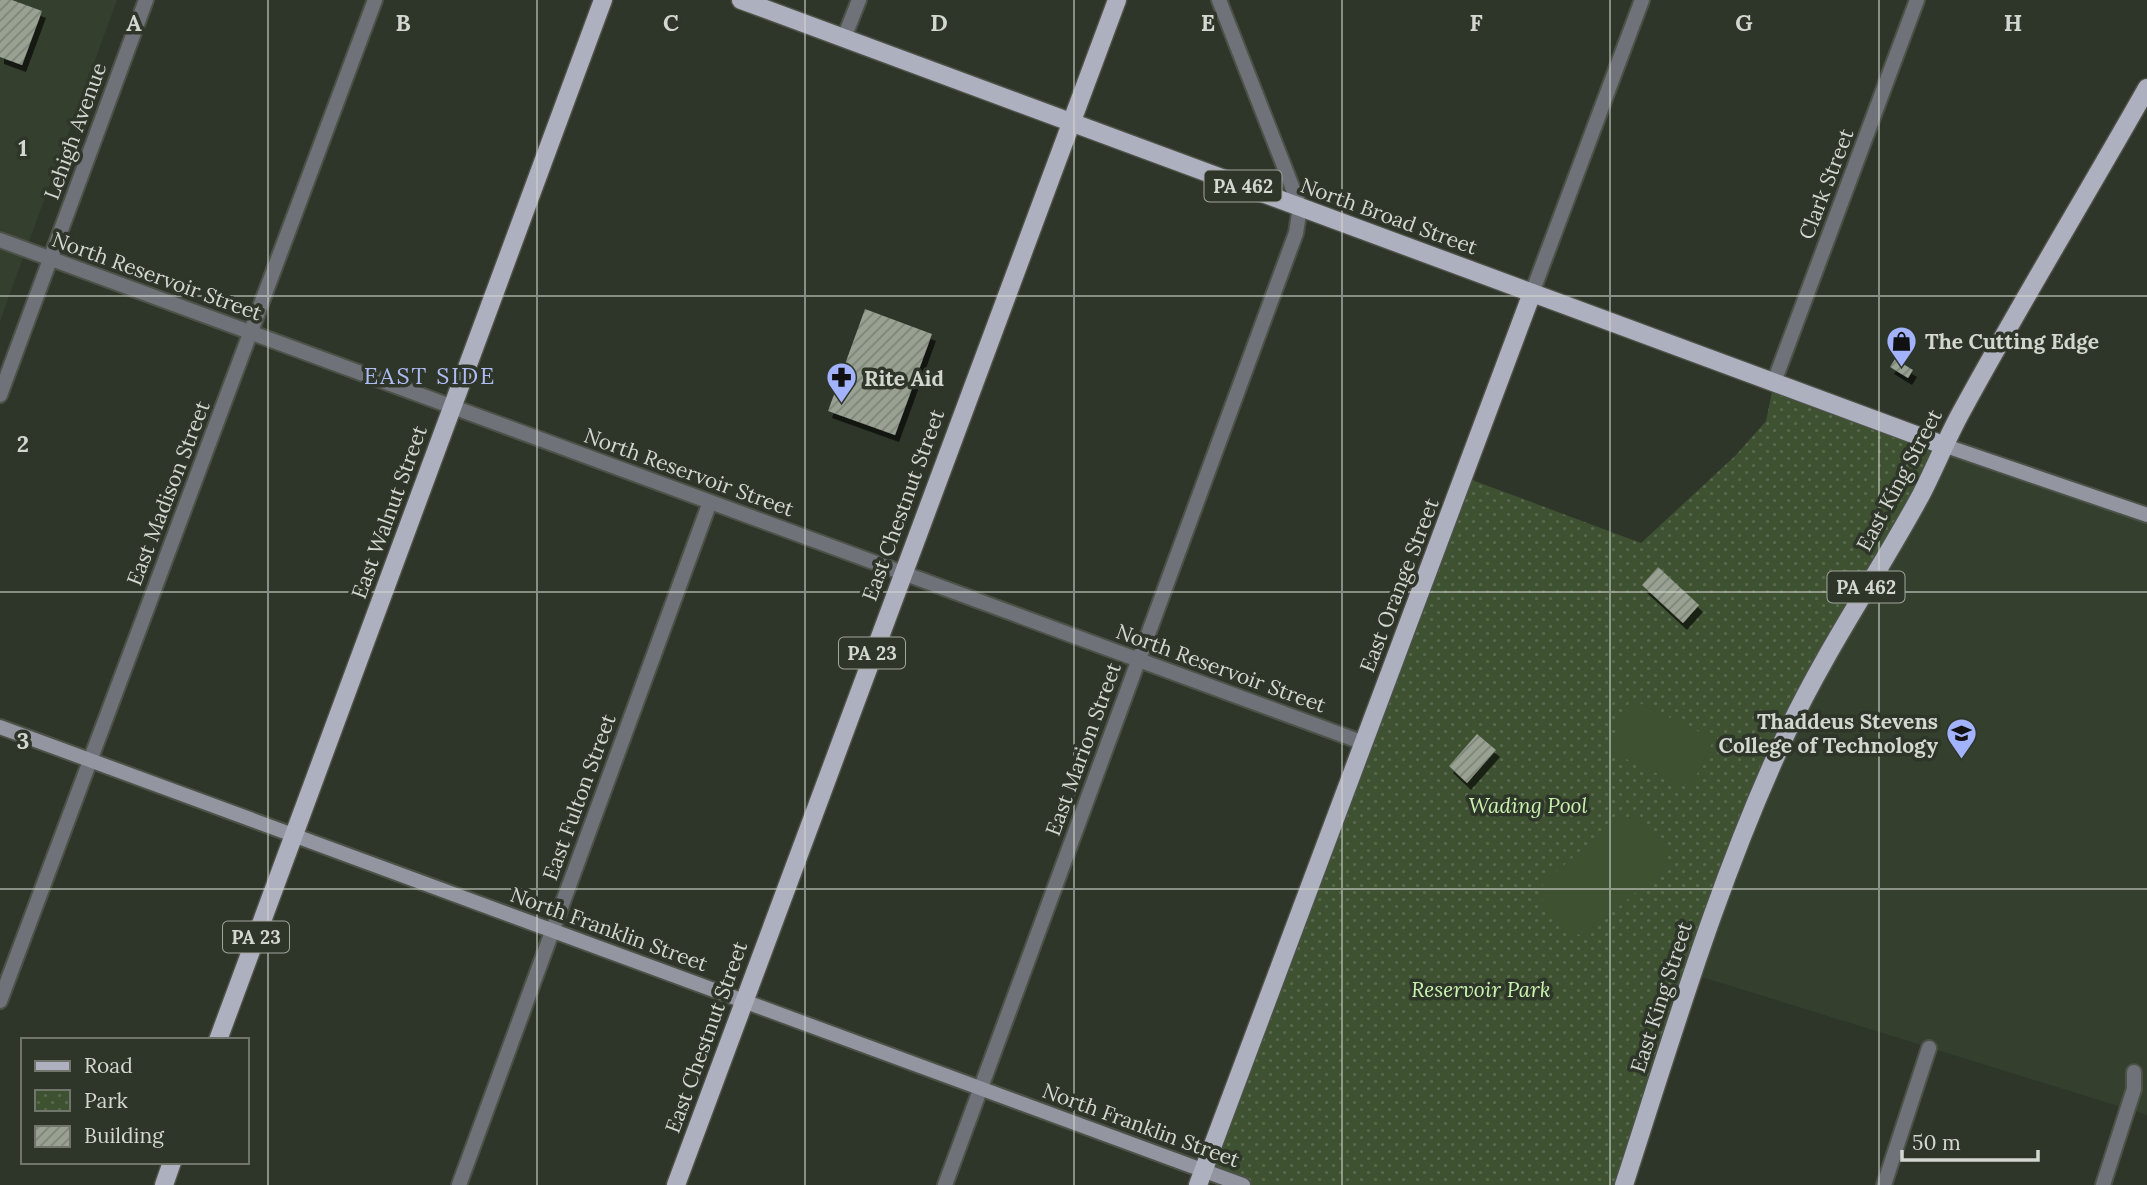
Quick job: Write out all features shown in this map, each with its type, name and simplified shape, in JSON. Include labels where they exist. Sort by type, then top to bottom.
[{"type":"main road","name":"East Walnut Street","points":[[219,1038],[603,0]]},
{"type":"main road","name":"North Broad Street","points":[[741,0],[1943,445]]},
{"type":"main road","name":"East Chestnut Street","points":[[676,1185],[1116,0]]},
{"type":"main road","name":"East King Street","points":[[1624,1185],[1713,910],[1761,792],[1815,676],[1922,493],[1943,445],[2147,88]]},
{"type":"main road","name":"East Orange Street","points":[[1201,1178],[1532,293]]},
{"type":"main road","points":[[1943,445],[2147,515]]},
{"type":"main road","name":"North Franklin Street","points":[[0,727],[980,1088],[1201,1178],[1243,1185]]},
{"type":"main road","points":[[164,1185],[171,1164]]},
{"type":"street","name":"Lehigh Avenue","points":[[0,395],[146,0]]},
{"type":"street","name":"East Madison Street","points":[[0,1001],[375,0]]},
{"type":"street","points":[[844,38],[859,0]]},
{"type":"street","points":[[1219,0],[1300,207]]},
{"type":"street","name":"East Orange Street","points":[[1532,293],[1642,0]]},
{"type":"street","name":"Clark Street","points":[[1774,382],[1917,0]]},
{"type":"street","name":"East Marion Street","points":[[944,1185],[1294,240],[1300,207]]},
{"type":"street","name":"North Reservoir Street","points":[[0,240],[1364,743]]},
{"type":"street","name":"East Fulton Street","points":[[459,1185],[710,502]]},
{"type":"street","points":[[1884,1185],[1928,1048]]},
{"type":"street","points":[[2103,1185],[2134,1089],[2134,1072]]},
{"type":"shaded area","points":[[0,0],[117,0],[0,321]]},
{"type":"shaded area","name":"Thaddeus Stevens College of Technology","points":[[1943,445],[2147,515],[2147,1115],[1692,974],[1738,846]]},
{"type":"green space","name":"Reservoir Park","points":[[1774,382],[1943,445],[1789,729],[1624,1185],[1243,1185],[1204,1171],[1464,477],[1641,543],[1736,455],[1766,421]]},
{"type":"green space","points":[[1631,699],[1714,739],[1690,789],[1607,750]]},
{"type":"green space","points":[[1626,817],[1644,825],[1661,842],[1666,856],[1661,871],[1588,933],[1581,935],[1564,931],[1543,905],[1541,889],[1545,881],[1618,819]]},
{"type":"building","points":[[0,0],[12,0],[42,11],[22,65],[0,57]]},
{"type":"building","name":"Rite Aid","points":[[865,309],[932,334],[895,435],[828,411]]},
{"type":"building","name":"The Cutting Edge","points":[[1895,359],[1913,370],[1908,378],[1890,367]]},
{"type":"building","points":[[1658,567],[1699,605],[1683,623],[1642,585]]},
{"type":"building","points":[[1477,734],[1496,750],[1467,783],[1449,766]]},
{"type":"place","name":"The Cutting Edge","points":[[1902,368]]},
{"type":"place","name":"Rite Aid","points":[[841,405]]},
{"type":"place","name":"Thaddeus Stevens College of Technology","points":[[1961,760]]},
{"type":"district","name":"EAST SIDE","points":[[430,375]]},
{"type":"park label","name":"Wading Pool","points":[[1528,805]]}]
